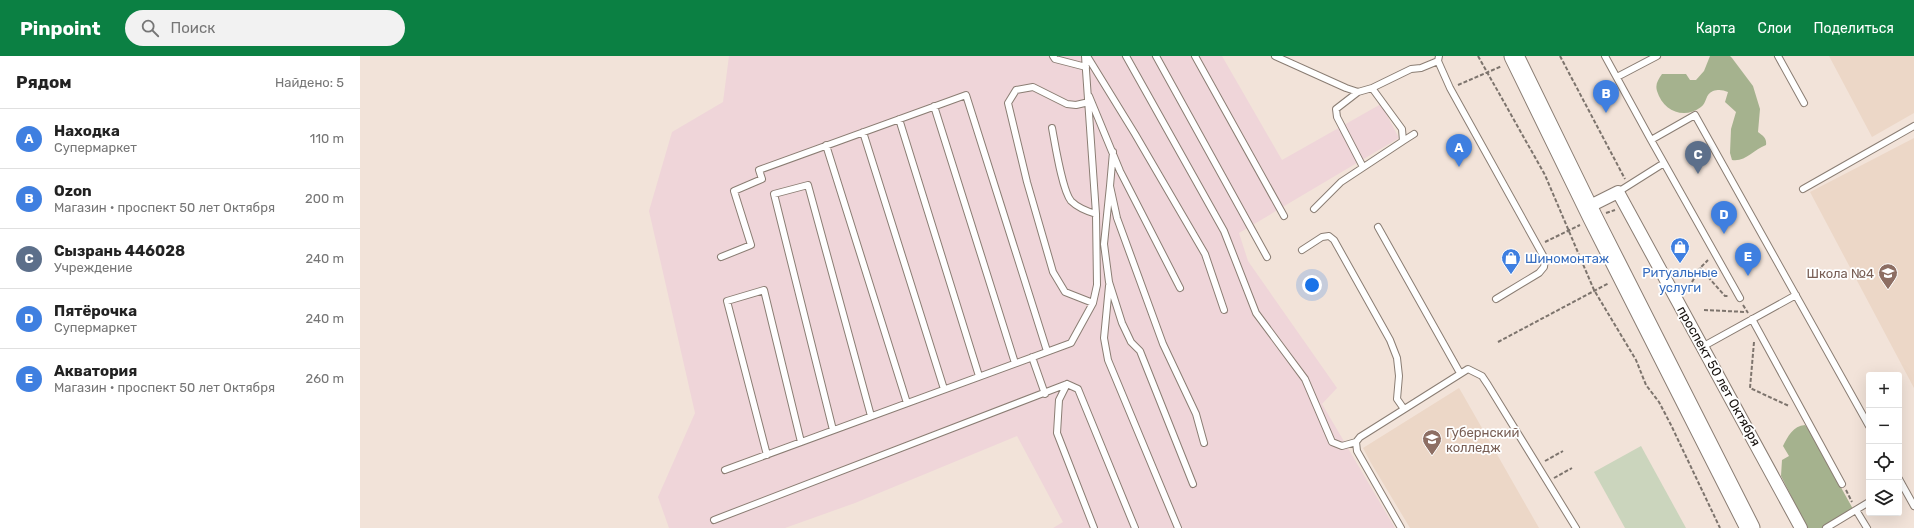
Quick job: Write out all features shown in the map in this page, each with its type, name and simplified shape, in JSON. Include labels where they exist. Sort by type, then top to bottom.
[{"type":"main road","points":[[1515,58],[1588,207],[1750,528]]},
{"type":"street","points":[[1588,207],[1623,189]]},
{"type":"street","name":"проспект 50 лет Октября","points":[[1623,189],[1702,347],[1801,528]]},
{"type":"lane","points":[[1053,56],[1055,59],[1086,67]]},
{"type":"lane","points":[[725,470],[1071,343],[1093,303],[1098,285],[1096,214],[1086,56]]},
{"type":"lane","points":[[1086,56],[1135,134],[1205,254],[1224,310]]},
{"type":"lane","points":[[1126,56],[1224,231],[1256,313],[1262,324],[1305,379],[1332,442],[1342,446],[1356,442],[1360,437],[1468,369],[1482,376],[1549,482],[1576,528]]},
{"type":"lane","points":[[1156,56],[1267,257]]},
{"type":"lane","points":[[1195,56],[1284,216]]},
{"type":"lane","points":[[1275,56],[1358,92]]},
{"type":"lane","points":[[1605,56],[1740,298]]},
{"type":"lane","points":[[1617,77],[1657,56]]},
{"type":"lane","points":[[1778,56],[1804,103]]},
{"type":"lane","points":[[1363,167],[1337,118],[1336,109],[1358,92],[1372,88],[1411,70],[1421,68],[1438,59],[1450,88],[1544,259],[1544,267],[1539,273],[1496,299]]},
{"type":"lane","points":[[1089,102],[1076,105],[1067,104],[1033,87],[1016,90],[1008,103],[1053,272],[1065,292],[1093,303]]},
{"type":"lane","points":[[1372,88],[1402,129],[1403,141]]},
{"type":"lane","points":[[1088,92],[1113,152],[1147,225],[1180,288]]},
{"type":"lane","points":[[721,257],[751,245],[734,191],[762,179],[759,170],[966,95],[1047,351]]},
{"type":"lane","points":[[934,106],[1015,363]]},
{"type":"lane","points":[[1651,140],[1695,115],[1866,421]]},
{"type":"lane","points":[[899,119],[979,376]]},
{"type":"lane","points":[[1803,189],[1914,126]]},
{"type":"lane","points":[[1052,128],[1062,177],[1070,200],[1079,208],[1096,214]]},
{"type":"lane","points":[[863,132],[944,389]]},
{"type":"lane","points":[[1314,209],[1341,182],[1414,134]]},
{"type":"lane","points":[[826,145],[907,403]]},
{"type":"lane","points":[[1113,152],[1106,214],[1106,252],[1109,282],[1104,338],[1108,360],[1178,528]]},
{"type":"lane","points":[[1623,189],[1664,163]]},
{"type":"lane","points":[[833,430],[774,194],[808,185],[871,416]]},
{"type":"lane","points":[[1110,186],[1117,218],[1152,315],[1163,344],[1189,396],[1204,443]]},
{"type":"lane","points":[[1378,227],[1460,373]]},
{"type":"lane","points":[[1302,250],[1322,237],[1329,236],[1334,240],[1390,340],[1397,358],[1399,376],[1397,399],[1404,409]]},
{"type":"lane","points":[[1096,238],[1106,252]]},
{"type":"lane","points":[[1109,282],[1122,323],[1130,342],[1140,351],[1193,484]]},
{"type":"lane","points":[[767,454],[727,301],[764,290],[801,442]]},
{"type":"lane","points":[[1702,347],[1754,322],[1796,295]]},
{"type":"lane","points":[[1754,322],[1842,484]]},
{"type":"lane","points":[[1032,357],[1045,394]]},
{"type":"lane","points":[[1067,384],[1059,400],[1057,433],[1094,528]]},
{"type":"lane","points":[[714,520],[1045,394],[1067,384],[1078,389],[1135,528]]},
{"type":"lane","points":[[1356,442],[1357,451],[1401,528]]},
{"type":"lane","points":[[1902,485],[1914,506]]},
{"type":"lane","points":[[1826,528],[1866,504]]},
{"type":"lane","points":[[1856,510],[1867,528]]},
{"type":"path","points":[[1478,56],[1545,175],[1594,290],[1636,360],[1646,385],[1671,425],[1720,528]]},
{"type":"path","points":[[1560,56],[1623,189]]},
{"type":"path","points":[[1450,88],[1515,58]]},
{"type":"path","points":[[1692,282],[1700,268],[1715,253]]},
{"type":"path","points":[[1700,268],[1725,296],[1740,298],[1754,322],[1750,388],[1803,412]]},
{"type":"path","points":[[1498,342],[1609,283]]},
{"type":"path","points":[[1704,310],[1747,312]]},
{"type":"path","points":[[1538,465],[1563,451]]},
{"type":"path","points":[[1549,482],[1572,468]]},
{"type":"path","points":[[1842,484],[1856,510]]},
{"type":"shaded area","points":[[729,56],[1222,56],[1282,160],[1381,104],[1399,138],[1239,233],[1248,261],[1337,388],[1322,404],[1395,528],[1053,528],[1063,522],[1017,436],[855,503],[785,528],[669,528],[658,497],[695,413],[649,211],[672,132],[723,102]]},
{"type":"shaded area","points":[[1829,56],[1914,56],[1914,113],[1872,137]]},
{"type":"shaded area","name":"Школа №4","points":[[1914,138],[1914,388],[1810,192]]},
{"type":"shaded area","name":"Губернский колледж","points":[[1459,388],[1539,528],[1410,528],[1371,463],[1363,448]]},
{"type":"green space","points":[[1710,56],[1730,56],[1732,58],[1753,86],[1760,109],[1758,132],[1765,139],[1766,145],[1741,159],[1732,160],[1730,153],[1731,129],[1736,112],[1725,102],[1728,92],[1717,90],[1710,92],[1701,107],[1688,113],[1681,113],[1664,104],[1656,89],[1658,80],[1662,74],[1686,74],[1690,80],[1696,80],[1704,71]]},
{"type":"green space","points":[[1805,425],[1853,509],[1822,528],[1807,528],[1781,476],[1782,460],[1789,456],[1783,446],[1794,429]]},
{"type":"green space","points":[[1641,446],[1686,528],[1625,528],[1594,472]]},
{"type":"place","name":"Ozon","points":[[1606,113]]},
{"type":"place","name":"Находка","points":[[1459,167]]},
{"type":"place","name":"Сызрань 446028","points":[[1698,174]]},
{"type":"place","name":"Пятёрочка","points":[[1724,234]]},
{"type":"place","name":"Ритуальные услуги","points":[[1680,264]]},
{"type":"place","name":"Шиномонтаж","points":[[1511,275]]},
{"type":"place","name":"Акватория","points":[[1748,276]]},
{"type":"place","name":"Школа №4","points":[[1888,290]]},
{"type":"place","name":"Губернский колледж","points":[[1432,456]]}]
